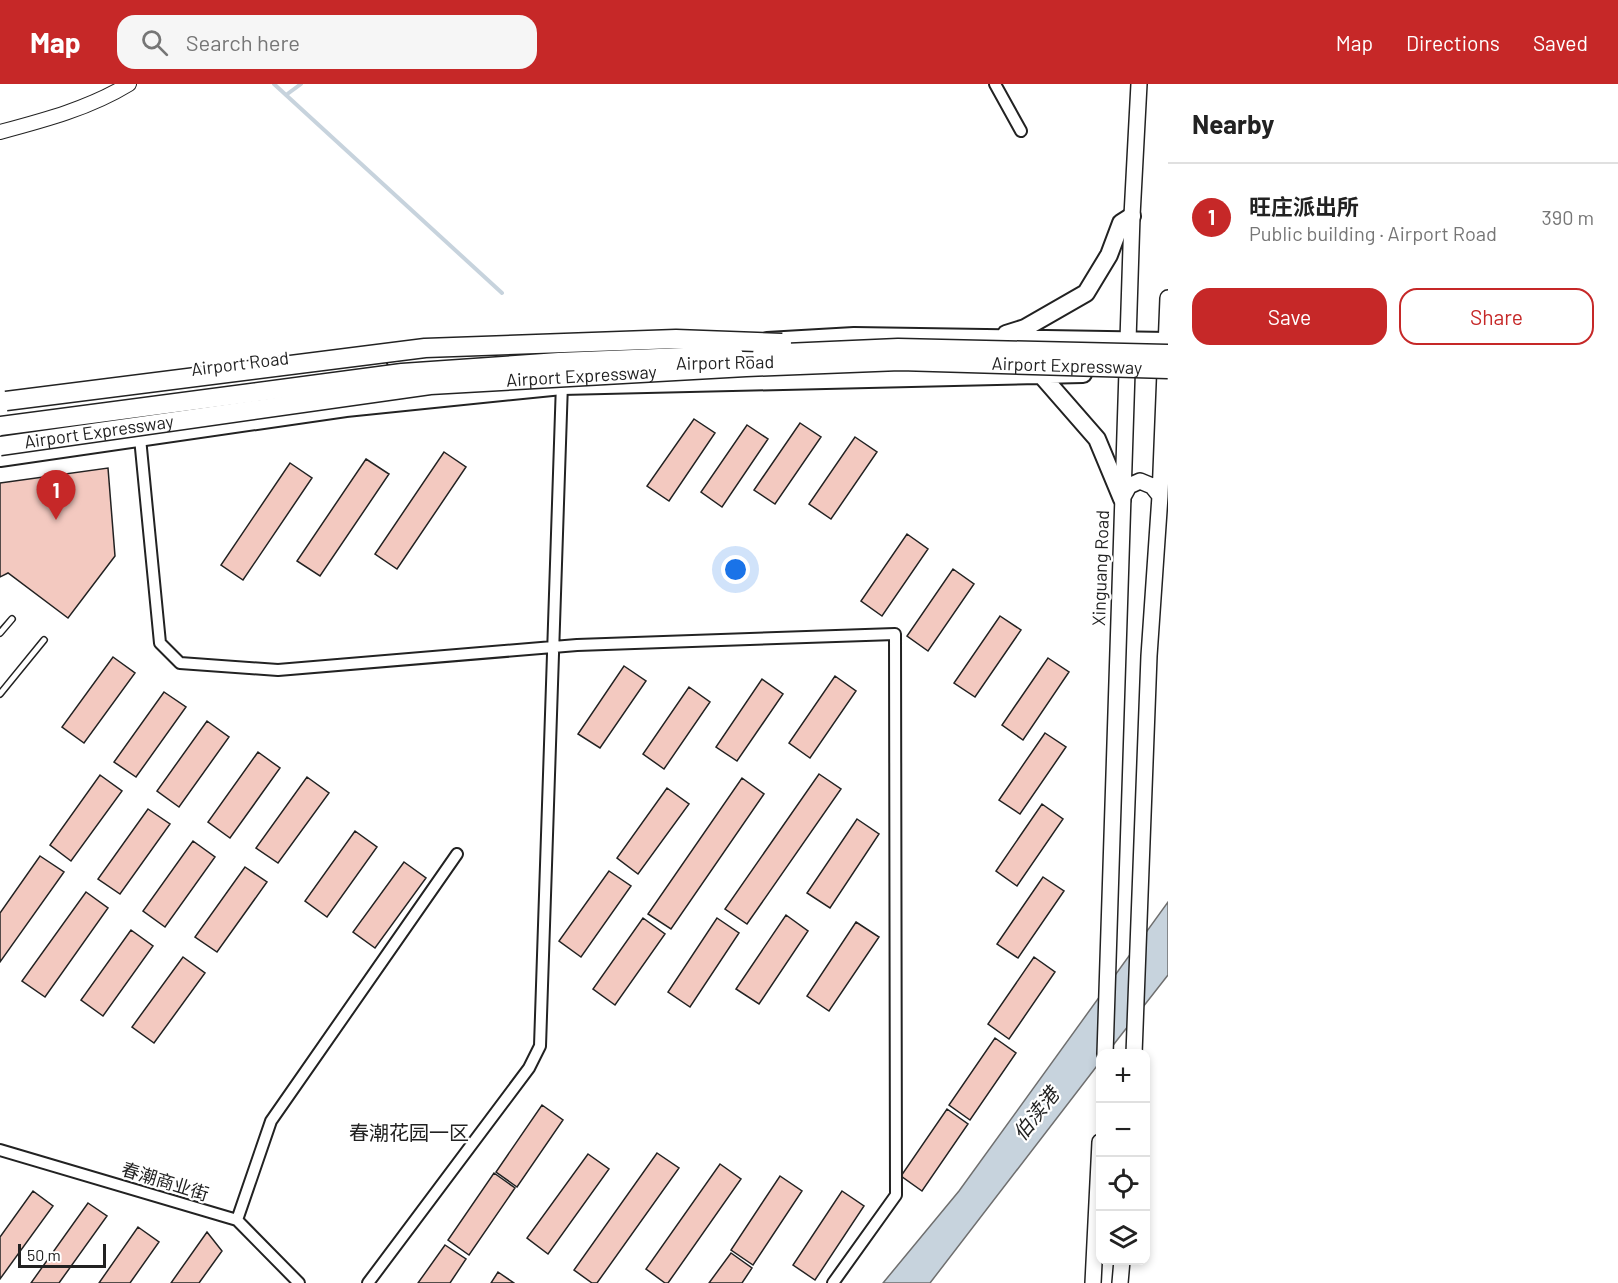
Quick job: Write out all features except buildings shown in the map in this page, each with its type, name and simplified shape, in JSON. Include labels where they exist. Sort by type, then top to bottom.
[{"type":"highway","points":[[2,404],[424,348],[676,339],[898,348]]},
{"type":"highway","name":"Airport Expressway","points":[[0,426],[402,373],[559,362],[898,348],[1167,346]]},
{"type":"highway","name":"Airport Expressway","points":[[0,446],[430,385],[747,367],[900,361],[1167,374]]},
{"type":"main road","name":"Xinguang Road","points":[[1105,1049],[1122,499],[1139,84]]},
{"type":"main road","points":[[989,338],[1024,328],[1086,293],[1109,255],[1121,223],[1132,216]]},
{"type":"main road","points":[[1134,1048],[1149,656],[1167,374],[1168,298]]},
{"type":"main road","name":"Airport Road","points":[[2,404],[410,363],[854,336],[1129,340],[1167,346]]},
{"type":"main road","name":"Airport Road","points":[[0,458],[346,408],[562,386],[1167,374]]},
{"type":"main road","points":[[1042,376],[1097,440],[1122,499]]},
{"type":"main road","points":[[1122,499],[1129,486],[1140,481],[1152,486],[1160,496]]},
{"type":"main road","points":[[1093,1283],[1100,1157]]},
{"type":"main road","points":[[1120,1283],[1122,1265]]},
{"type":"street","points":[[0,132],[46,120],[110,96],[129,84]]},
{"type":"street","points":[[995,84],[1021,131]]},
{"type":"street","points":[[368,1283],[529,1068],[540,1046],[563,354]]},
{"type":"street","points":[[140,438],[160,643],[180,663],[278,670],[554,648],[895,633],[896,1195],[833,1283]]},
{"type":"street","points":[[237,1220],[271,1120],[458,854]]},
{"type":"street","name":"春潮商业街","points":[[0,1150],[237,1220],[299,1283]]},
{"type":"lane","points":[[0,633],[12,619]]},
{"type":"lane","points":[[0,694],[44,640]]},
{"type":"water","name":"伯渎港","points":[[1168,902],[1168,975],[1110,1049],[1096,1049],[1096,1067],[930,1283],[883,1283],[959,1191]]},
{"type":"waterway","points":[[274,84],[502,293]]},
{"type":"waterway","points":[[286,95],[301,84]]},
{"type":"place","name":"旺庄派出所","points":[[56,520]]},
{"type":"district","name":"春潮花园一区","points":[[409,1133]]}]
